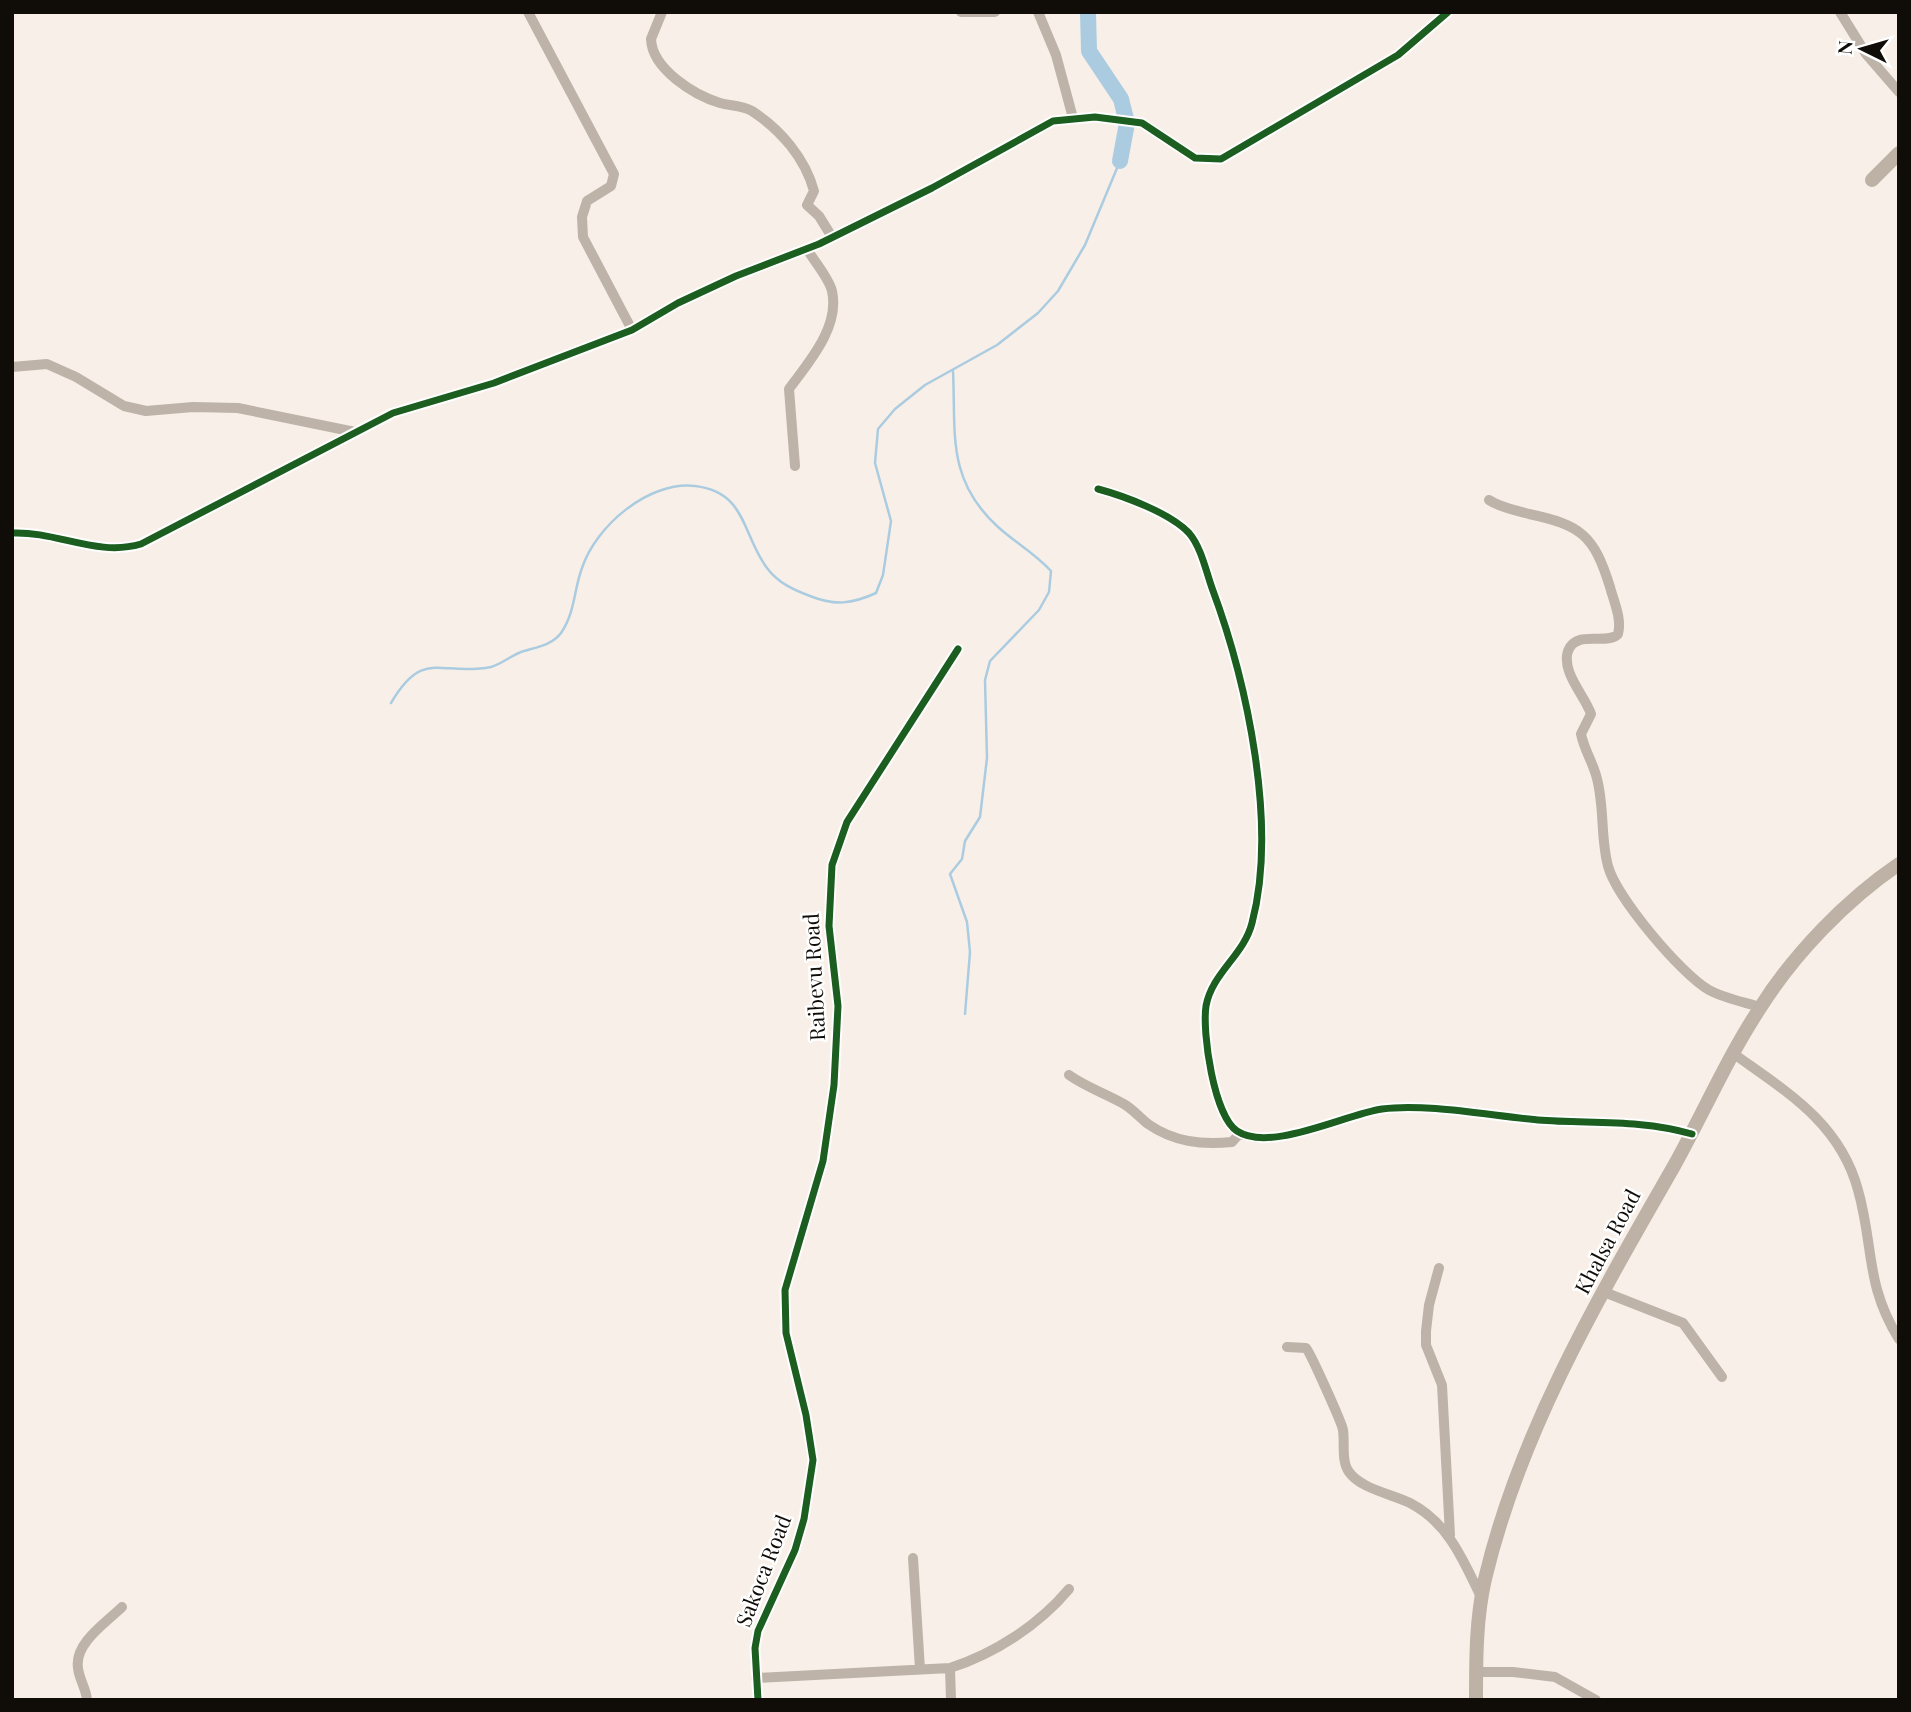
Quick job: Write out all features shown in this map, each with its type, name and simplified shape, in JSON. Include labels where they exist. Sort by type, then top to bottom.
[{"type":"main road","points":[[1872,180],[1899,153]]},
{"type":"main road","name":"Khalsa Road","points":[[1476,1700],[1482,1598],[1508,1500],[1539,1419],[1604,1292],[1760,1007],[1819,933],[1867,885],[1899,864]]},
{"type":"street","points":[[528,12],[614,174],[611,186],[587,201],[583,237],[632,330]]},
{"type":"street","points":[[662,12],[651,39],[660,60],[684,85],[720,103],[753,111],[792,146],[814,191],[807,205],[819,216],[832,237]]},
{"type":"street","points":[[961,12],[995,12]]},
{"type":"street","points":[[1038,12],[1056,55],[1073,118]]},
{"type":"street","points":[[12,533],[44,535],[109,548],[141,544],[285,472],[393,413],[494,383],[632,330],[689,297],[807,249],[932,188],[1047,124],[1073,118],[1117,119],[1142,123],[1195,158],[1221,159],[1398,55],[1448,12]]},
{"type":"street","points":[[1840,12],[1866,54],[1899,92]]},
{"type":"street","points":[[795,466],[789,388],[814,356],[832,317],[832,290],[807,249]]},
{"type":"street","points":[[12,367],[47,364],[76,377],[124,406],[146,411],[193,407],[238,408],[355,432]]},
{"type":"street","points":[[1098,489],[1122,496],[1189,533],[1215,595],[1235,659],[1256,762],[1260,870],[1252,925],[1240,950],[1215,982],[1206,1017],[1209,1056],[1221,1109],[1227,1121],[1240,1133],[1254,1136],[1294,1133],[1367,1112],[1400,1108],[1571,1122],[1648,1123],[1692,1134]]},
{"type":"street","points":[[1489,500],[1506,508],[1565,521],[1586,538],[1605,573],[1617,612],[1618,636],[1575,642],[1569,649],[1567,660],[1582,701],[1590,710],[1589,720],[1581,734],[1596,775],[1603,809],[1605,854],[1613,881],[1656,940],[1699,983],[1711,991],[1760,1007]]},
{"type":"street","name":"Raibevu Road","points":[[785,1290],[823,1161],[834,1086],[838,1006],[828,926],[832,865],[847,822],[958,649]]},
{"type":"street","points":[[1734,1054],[1824,1123],[1847,1157],[1858,1191],[1876,1295],[1899,1339]]},
{"type":"street","points":[[1069,1075],[1096,1093],[1125,1105],[1151,1126],[1172,1137],[1198,1143],[1223,1143],[1232,1142],[1240,1133]]},
{"type":"street","points":[[1439,1268],[1429,1305],[1426,1345],[1442,1385],[1450,1535]]},
{"type":"street","name":"Sakoca Road","points":[[758,1700],[755,1648],[758,1631],[798,1540],[813,1460],[809,1426],[786,1333],[785,1290]]},
{"type":"street","points":[[1604,1292],[1683,1322],[1723,1377]]},
{"type":"street","points":[[1287,1348],[1306,1348],[1310,1352],[1317,1376],[1343,1427],[1345,1466],[1349,1473],[1412,1504],[1450,1535],[1482,1598]]},
{"type":"street","points":[[913,1558],[920,1669]]},
{"type":"street","points":[[756,1678],[950,1668],[979,1658],[1051,1611],[1069,1589]]},
{"type":"street","points":[[87,1700],[77,1667],[79,1654],[83,1646],[122,1607]]},
{"type":"street","points":[[950,1668],[951,1700]]},
{"type":"street","points":[[1476,1672],[1513,1672],[1555,1677],[1596,1700]]},
{"type":"waterway","points":[[1088,12],[1089,51],[1121,99],[1127,123],[1120,161]]},
{"type":"waterway","points":[[391,703],[413,675],[424,670],[491,667],[520,652],[553,640],[566,625],[582,568],[599,537],[626,509],[659,491],[677,486],[695,486],[725,497],[741,517],[767,568],[776,578],[792,588],[819,599],[836,602],[859,600],[876,593],[883,575],[891,521],[875,463],[878,429],[895,409],[925,385],[997,345],[1038,313],[1058,291],[1085,245],[1120,161]]},
{"type":"waterway","points":[[953,371],[957,454],[969,491],[997,526],[1051,571],[1049,592],[1039,610],[990,661],[985,680],[987,758],[980,817],[965,841],[962,859],[950,874],[967,922],[970,952],[965,1014]]},
{"type":"cycle path","points":[[12,533],[29,533],[93,546],[125,547],[141,544],[393,413],[494,383],[632,330],[678,303],[736,276],[819,244],[932,188],[1053,121],[1095,117],[1142,123],[1195,158],[1221,159],[1398,55],[1448,12]]},
{"type":"cycle path","points":[[1098,489],[1159,512],[1189,533],[1203,559],[1225,625],[1247,709],[1260,799],[1262,843],[1259,884],[1248,934],[1209,994],[1205,1019],[1211,1073],[1216,1092],[1222,1109],[1237,1131],[1251,1137],[1269,1138],[1308,1130],[1367,1112],[1418,1108],[1538,1120],[1634,1124],[1692,1134]]},
{"type":"cycle path","points":[[758,1700],[755,1648],[758,1631],[795,1550],[804,1519],[813,1460],[806,1415],[786,1333],[785,1290],[823,1161],[834,1085],[838,1006],[829,926],[832,865],[847,822],[958,649]]}]
